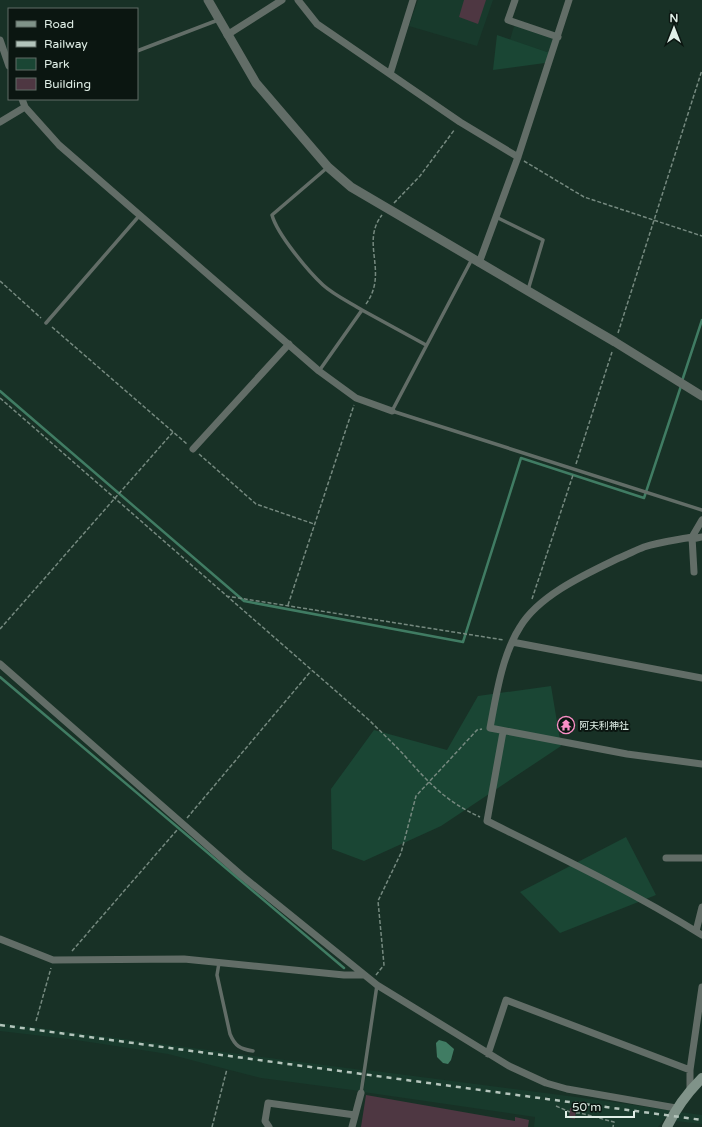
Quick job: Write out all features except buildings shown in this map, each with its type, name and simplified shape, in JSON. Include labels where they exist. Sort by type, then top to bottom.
[{"type":"main road","points":[[667,1127],[676,1108],[690,1089],[702,1078]]},
{"type":"street","points":[[208,0],[218,20],[256,83],[328,167],[357,190],[615,342],[702,396]]},
{"type":"street","points":[[227,35],[282,0]]},
{"type":"street","points":[[298,0],[317,24],[460,122],[518,157]]},
{"type":"street","points":[[390,74],[413,0]]},
{"type":"street","points":[[515,0],[508,20],[558,37]]},
{"type":"street","points":[[476,261],[496,217],[518,157],[569,0]]},
{"type":"street","points":[[0,40],[8,63]]},
{"type":"street","points":[[22,100],[25,107],[59,145],[319,371],[356,398],[392,411]]},
{"type":"street","points":[[0,122],[25,107]]},
{"type":"street","points":[[193,449],[289,344]]},
{"type":"street","points":[[694,572],[692,538],[702,520]]},
{"type":"street","points":[[702,537],[644,547],[601,567],[566,586],[536,607],[520,626],[512,642],[498,684],[490,728],[503,732],[627,754],[702,764]]},
{"type":"street","points":[[512,642],[702,678]]},
{"type":"street","points":[[0,664],[182,824],[362,975],[374,983],[488,1054],[509,1066],[546,1083],[566,1089],[676,1108]]},
{"type":"street","points":[[503,732],[487,821],[619,887],[670,914],[699,933],[702,907]]},
{"type":"street","points":[[666,858],[702,858]]},
{"type":"street","points":[[0,939],[53,960],[161,959],[219,962],[344,975],[362,975]]},
{"type":"street","points":[[690,1089],[690,1070],[702,987]]},
{"type":"street","points":[[488,1054],[506,1000],[690,1070]]},
{"type":"street","points":[[352,1127],[361,1093]]},
{"type":"street","points":[[269,1127],[265,1121],[268,1103],[354,1115]]},
{"type":"lane","points":[[138,51],[218,20]]},
{"type":"lane","points":[[328,167],[272,215],[274,223],[300,259],[323,285],[362,310],[426,345]]},
{"type":"lane","points":[[46,323],[139,216]]},
{"type":"lane","points":[[496,217],[543,240],[528,292]]},
{"type":"lane","points":[[476,261],[426,345],[392,411],[702,510]]},
{"type":"lane","points":[[319,371],[362,310]]},
{"type":"lane","points":[[219,962],[217,975],[232,1038],[239,1048],[253,1051]]},
{"type":"lane","points":[[361,1093],[374,983]]},
{"type":"path","points":[[615,342],[702,70]]},
{"type":"path","points":[[518,157],[584,197],[702,236]]},
{"type":"path","points":[[0,281],[46,323],[256,504],[314,524]]},
{"type":"path","points":[[0,398],[311,671],[369,720],[428,782],[459,808],[487,821]]},
{"type":"path","points":[[288,605],[356,398]]},
{"type":"path","points":[[0,629],[172,432]]},
{"type":"path","points":[[226,596],[512,642]]},
{"type":"path","points":[[70,959],[73,949],[182,824],[311,671]]},
{"type":"path","points":[[374,983],[384,964],[378,901],[401,852],[416,796],[477,730],[490,728]]},
{"type":"path","points":[[36,1021],[53,960]]},
{"type":"path","points":[[212,1127],[227,1069]]},
{"type":"path","points":[[556,1106],[570,1112]]},
{"type":"path","points":[[576,1113],[614,1122],[613,1127]]},
{"type":"shaded area","points":[[418,0],[493,0],[477,46],[409,26]]},
{"type":"shaded area","points":[[515,23],[554,37],[550,53],[510,40]]},
{"type":"shaded area","points":[[0,1023],[362,1070],[360,1091],[261,1078],[168,1054],[76,1040],[0,1031]]},
{"type":"shaded area","points":[[439,1040],[446,1042],[454,1049],[451,1060],[448,1064],[443,1063],[437,1057],[436,1043]]},
{"type":"shaded area","points":[[367,1070],[576,1097],[669,1110],[670,1112],[658,1127],[534,1127],[535,1117],[363,1092]]},
{"type":"shaded area","points":[[679,1112],[702,1115],[702,1124],[675,1121]]},
{"type":"green space","points":[[497,35],[550,53],[545,63],[493,70]]},
{"type":"green space","points":[[551,686],[561,746],[441,826],[364,861],[332,849],[331,789],[374,730],[447,750],[478,696]]},
{"type":"green space","points":[[626,837],[656,895],[560,933],[520,892]]},
{"type":"waterway","points":[[682,381],[702,320]]},
{"type":"waterway","points":[[0,391],[244,601],[463,642],[521,458],[644,498],[681,386]]},
{"type":"waterway","points":[[0,677],[344,968]]},
{"type":"railway","points":[[0,1025],[702,1120]]},
{"type":"place","name":"阿夫利神社","points":[[566,725]]}]
